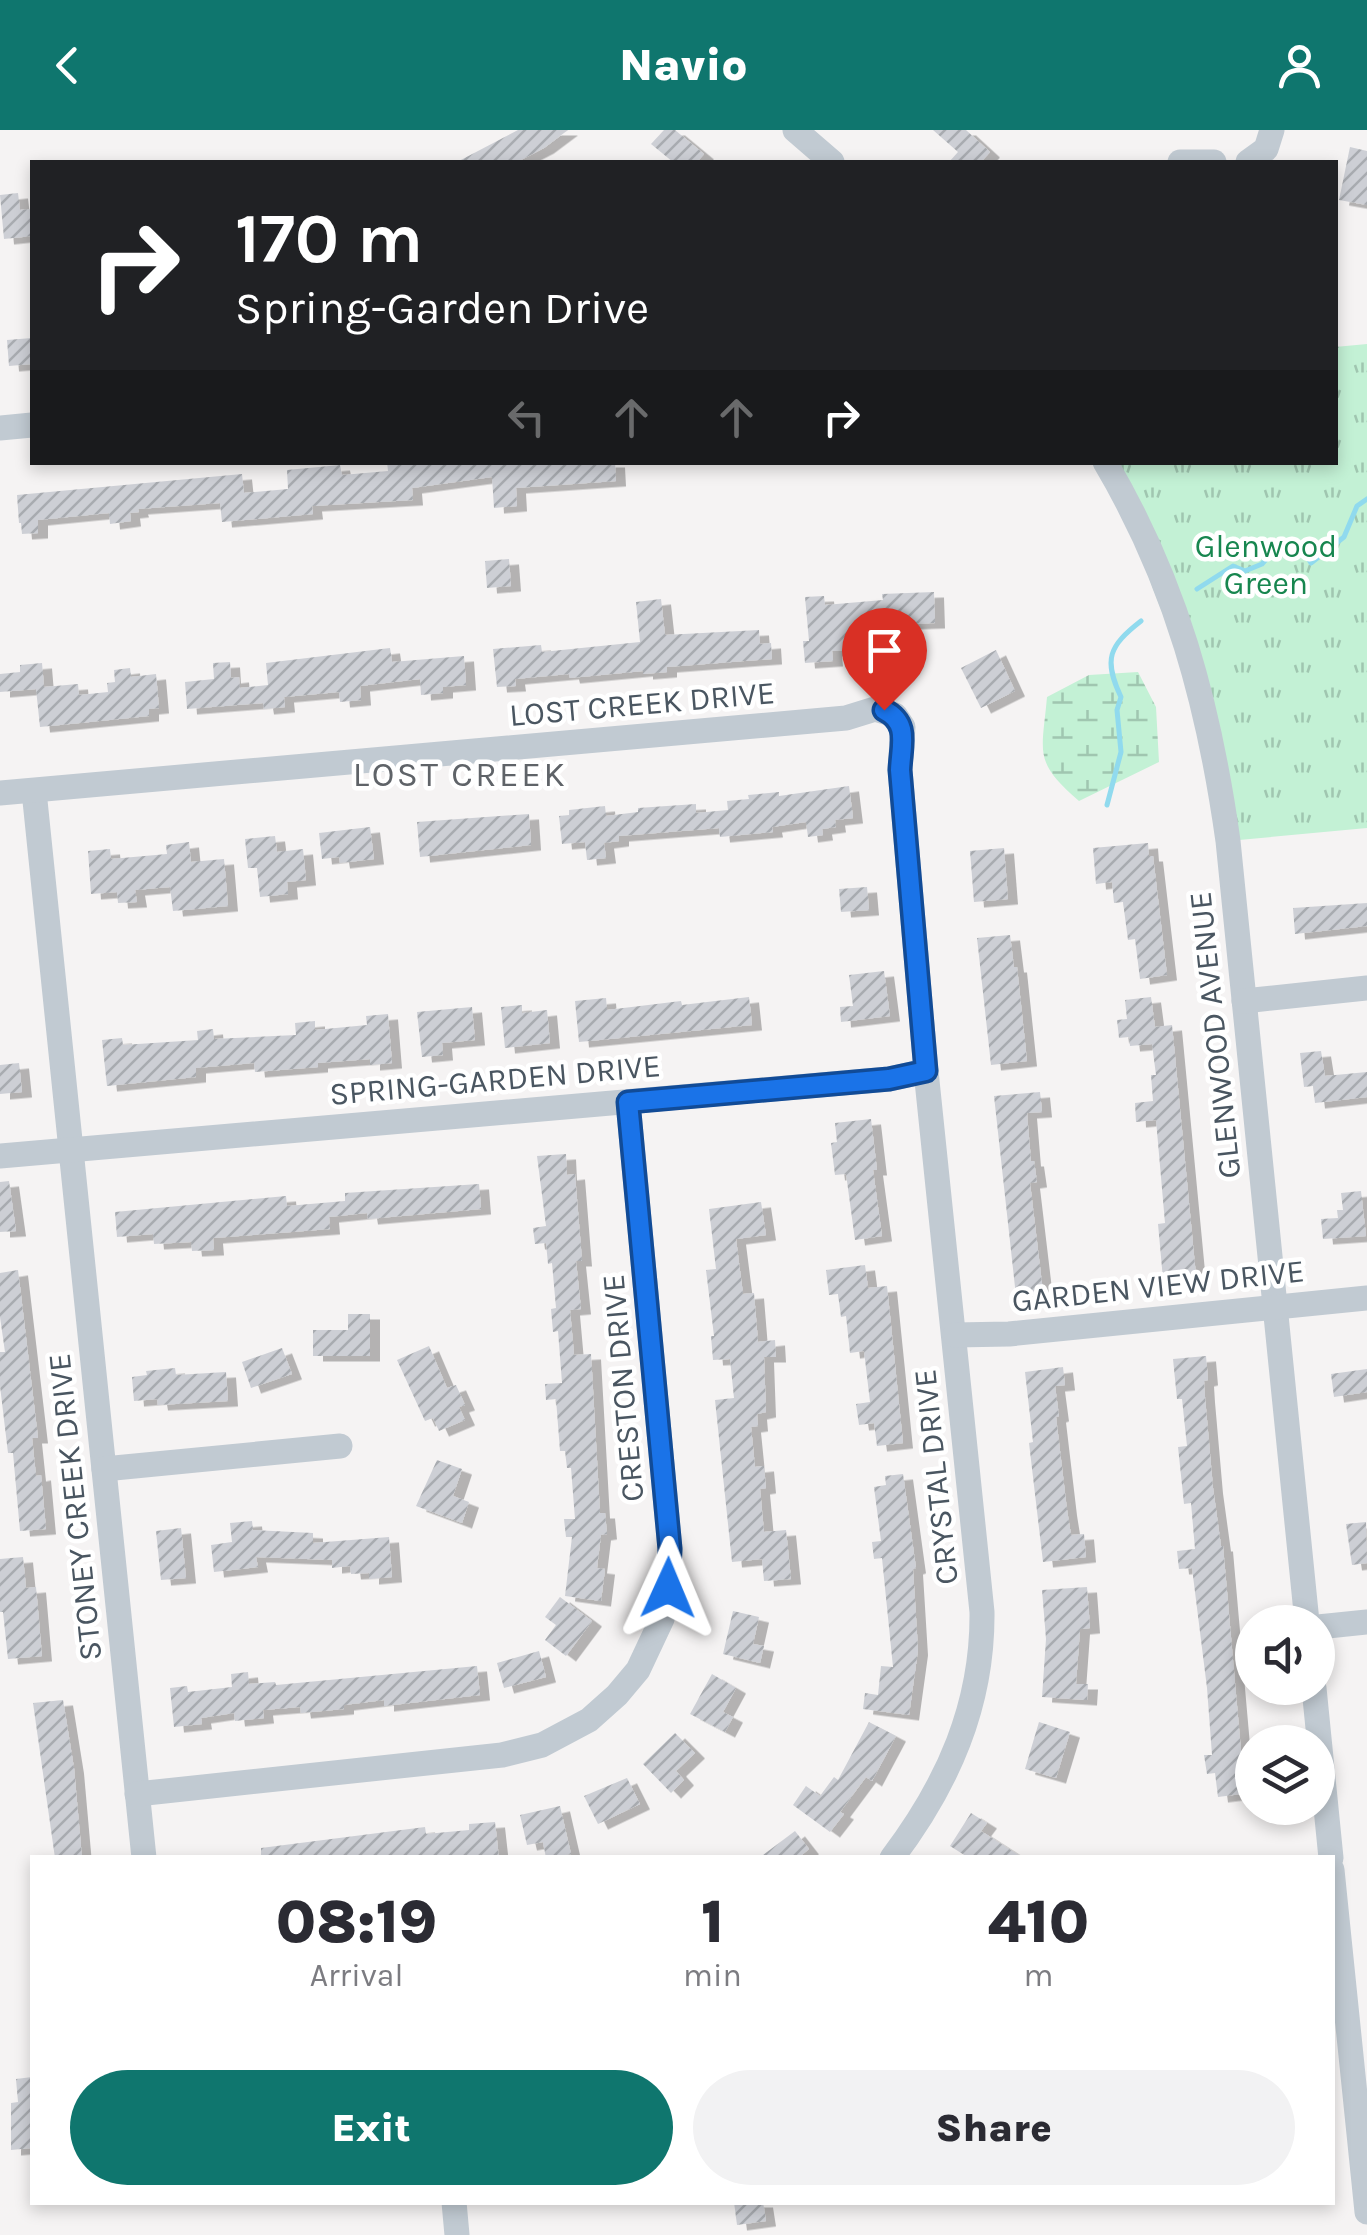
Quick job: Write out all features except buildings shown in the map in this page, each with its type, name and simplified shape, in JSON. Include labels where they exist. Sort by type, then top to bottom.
[{"type":"street","points":[[795,130],[830,160]]},
{"type":"street","points":[[1251,160],[1266,148],[1272,130]]},
{"type":"street","points":[[0,428],[30,426]]},
{"type":"street","name":"GLENWOOD AVENUE","points":[[1107,465],[1165,583],[1205,706],[1228,841],[1305,1605]]},
{"type":"street","name":"LOST CREEK DRIVE","points":[[0,793],[846,718],[884,710],[894,715],[902,727],[900,770],[926,1071]]},
{"type":"street","points":[[34,791],[69,1150]]},
{"type":"street","points":[[1244,1000],[1367,988]]},
{"type":"street","name":"SPRING-GARDEN DRIVE","points":[[0,1156],[889,1079],[926,1071]]},
{"type":"street","name":"CRYSTAL DRIVE","points":[[894,1855],[947,1773],[967,1723],[980,1670],[982,1612],[926,1071]]},
{"type":"street","name":"CRESTON DRIVE","points":[[137,1794],[527,1750],[589,1720],[617,1696],[638,1670],[662,1619],[670,1549],[628,1102]]},
{"type":"street","name":"STONEY CREEK DRIVE","points":[[69,1150],[144,1855]]},
{"type":"street","name":"GARDEN VIEW DRIVE","points":[[955,1335],[1009,1334],[1367,1298]]},
{"type":"street","points":[[104,1469],[340,1446]]},
{"type":"street","points":[[1335,1626],[1367,1622]]},
{"type":"street","points":[[1316,1705],[1331,1855]]},
{"type":"street","points":[[1367,1942],[1336,1945],[1367,2212]]},
{"type":"street","points":[[454,2205],[457,2235]]},
{"type":"green space","name":"Glenwood Green","points":[[1367,344],[1367,828],[1228,841],[1216,753],[1106,465],[1338,465],[1338,347]]},
{"type":"green space","points":[[1138,672],[1156,707],[1159,762],[1079,801],[1047,766],[1043,732],[1047,697],[1089,675]]},
{"type":"waterway","points":[[1197,589],[1233,566],[1245,571],[1262,564],[1282,541],[1304,552],[1311,563],[1344,537],[1357,506],[1367,499]]},
{"type":"waterway","points":[[1107,805],[1121,752],[1117,710],[1121,697],[1112,673],[1112,654],[1122,638],[1141,621]]},
{"type":"district","name":"LOST CREEK","points":[[460,774]]},
{"type":"route","points":[[668,1588],[670,1549],[628,1102],[889,1079],[926,1071],[900,770],[902,727],[894,715],[884,710]]}]
